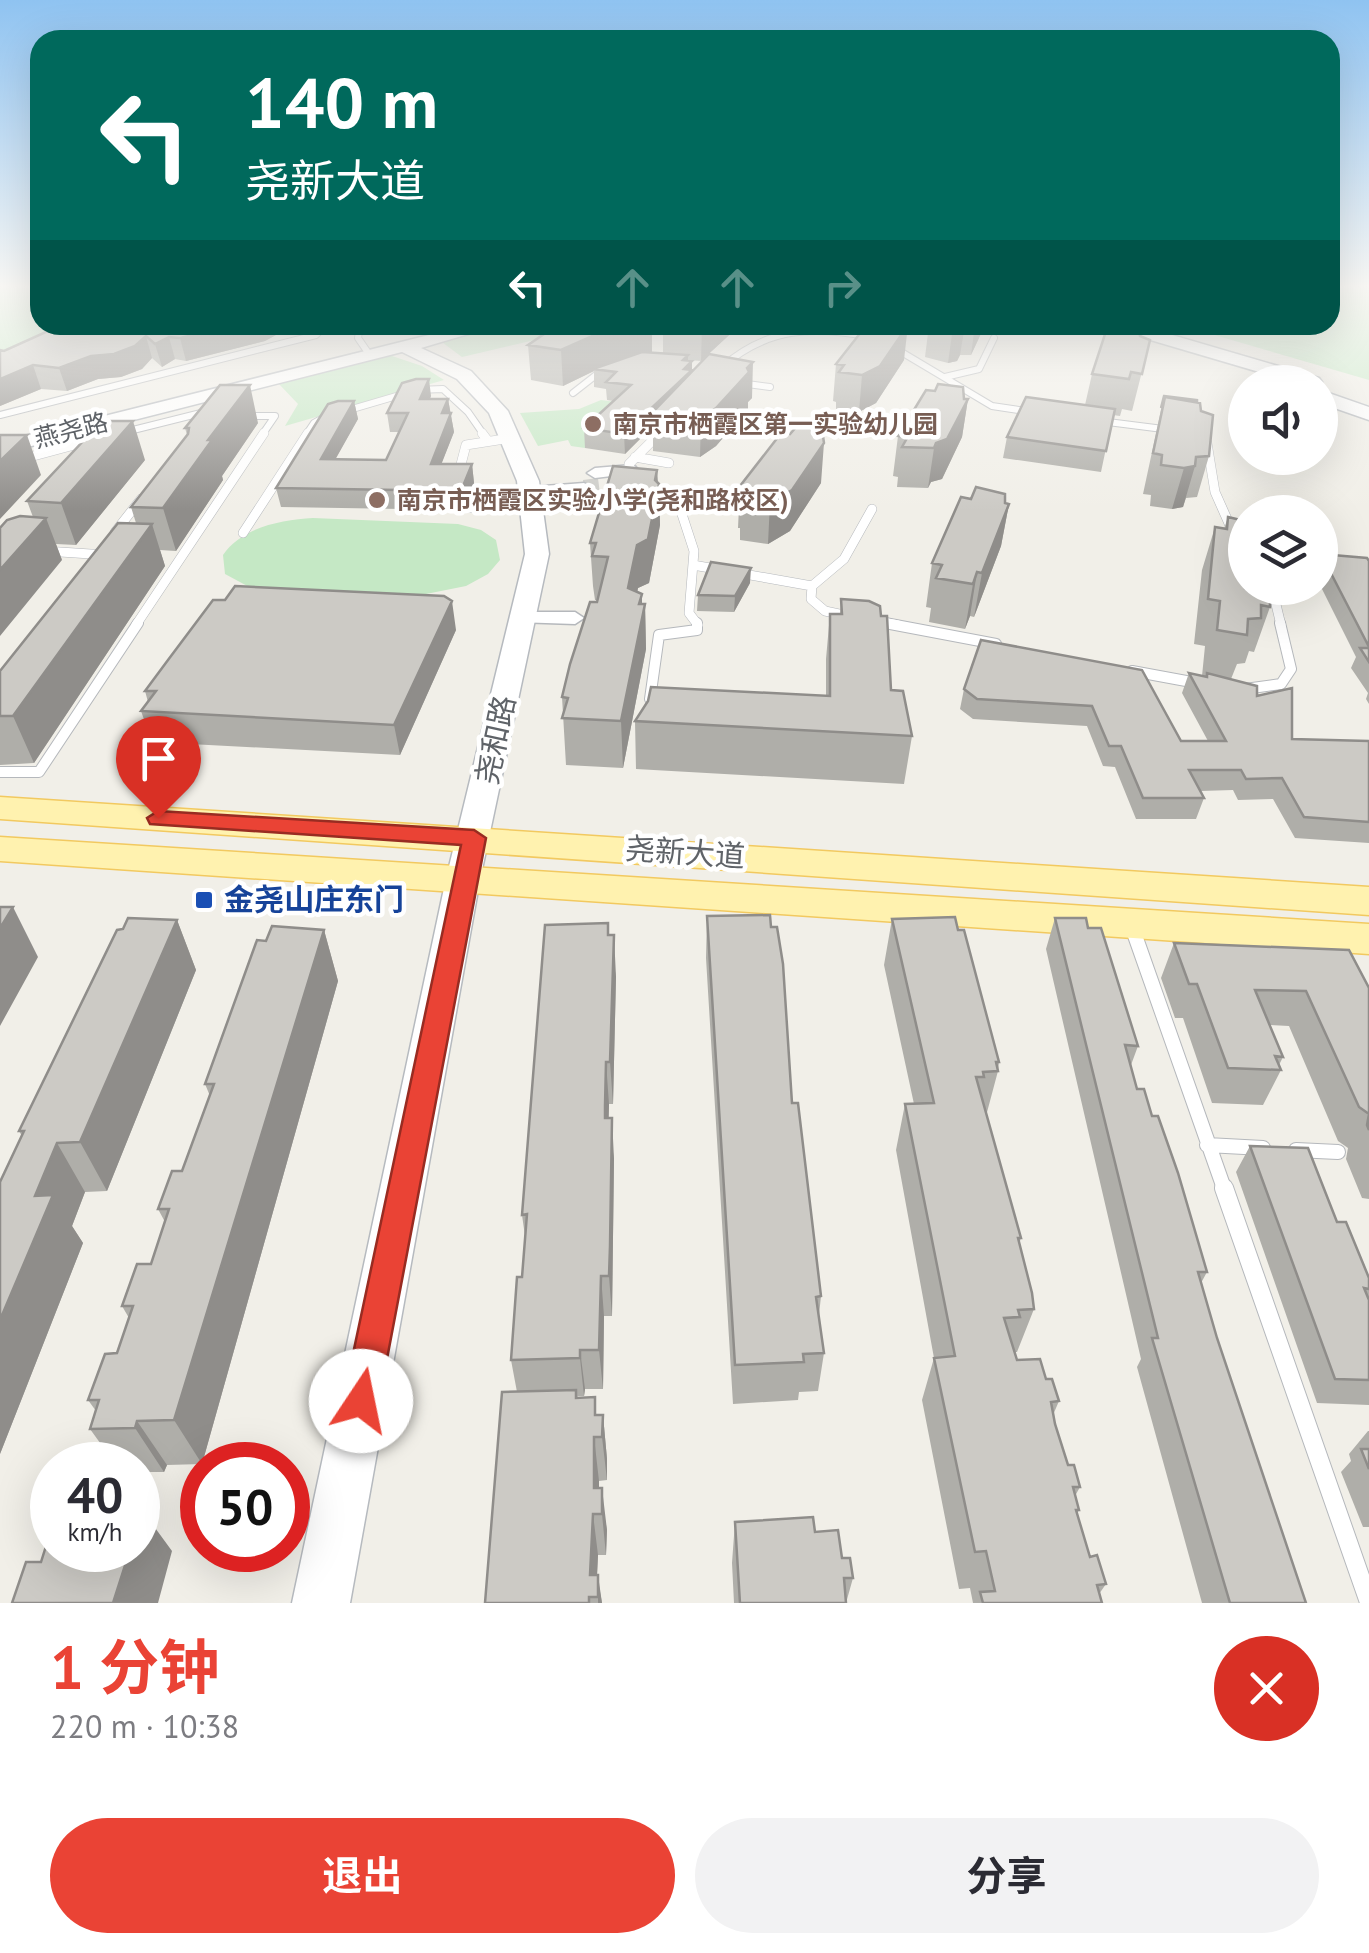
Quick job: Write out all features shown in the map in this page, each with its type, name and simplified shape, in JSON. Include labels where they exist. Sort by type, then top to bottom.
[{"type":"main road","name":"燕尧路","points":[[0,448],[338,362]]},
{"type":"main road","name":"尧和路","points":[[321,1603],[469,859],[537,554],[531,493],[500,440],[499,412],[464,375],[436,362]]},
{"type":"main road","points":[[1338,391],[1369,402]]},
{"type":"main road","points":[[1338,403],[1369,414]]},
{"type":"main road","name":"尧新大道","points":[[0,808],[469,859],[1130,923],[1369,938]]},
{"type":"main road","name":"尧新大道","points":[[0,848],[469,859],[1369,901]]},
{"type":"street","points":[[531,493],[634,470]]},
{"type":"street","points":[[524,618],[575,618]]},
{"type":"lane","points":[[0,415],[210,362]]},
{"type":"lane","points":[[718,371],[730,362]]},
{"type":"lane","points":[[919,362],[992,406],[1050,414]]},
{"type":"lane","points":[[944,378],[979,368],[982,362]]},
{"type":"lane","points":[[573,393],[602,369],[617,364]]},
{"type":"lane","points":[[731,382],[770,388]]},
{"type":"lane","points":[[243,533],[314,423],[325,416],[416,390],[443,389],[500,440]]},
{"type":"lane","points":[[0,465],[210,411],[194,431]]},
{"type":"lane","points":[[206,416],[224,416]]},
{"type":"lane","points":[[0,772],[39,772],[275,416],[241,416]]},
{"type":"lane","points":[[646,717],[659,635],[698,630],[696,619],[689,613],[694,551],[676,500],[637,492],[634,470],[673,418]]},
{"type":"lane","points":[[1090,420],[1187,432]]},
{"type":"lane","points":[[1207,435],[1215,492],[1228,520]]},
{"type":"lane","points":[[459,472],[466,444],[500,440]]},
{"type":"lane","points":[[634,470],[669,463]]},
{"type":"lane","points":[[85,570],[146,493]]},
{"type":"lane","points":[[471,508],[531,493]]},
{"type":"lane","points":[[872,508],[844,559],[812,586],[810,600],[824,611],[1018,648]]},
{"type":"lane","points":[[38,551],[127,556]]},
{"type":"lane","points":[[162,558],[180,560]]},
{"type":"lane","points":[[693,565],[812,586]]},
{"type":"lane","points":[[1231,690],[1281,684],[1292,669],[1276,605]]},
{"type":"lane","points":[[1115,667],[1212,686]]},
{"type":"lane","points":[[1130,923],[1369,1602]]},
{"type":"lane","points":[[1207,1146],[1338,1152]]},
{"type":"green space","points":[[363,362],[409,362],[444,380],[285,426],[298,404],[279,384]]},
{"type":"green space","points":[[1306,362],[1369,362],[1369,380],[1338,371],[1338,365]]},
{"type":"green space","points":[[601,400],[632,404],[585,448],[571,446],[568,440],[538,446],[520,413],[579,409]]},
{"type":"green space","points":[[313,518],[458,524],[481,530],[496,540],[500,560],[488,574],[466,586],[421,595],[251,588],[225,574],[223,555],[241,538],[275,523]]},
{"type":"building","points":[[0,362],[76,362],[59,368],[33,365],[0,379]]},
{"type":"building","points":[[614,362],[691,362],[684,369],[692,370],[624,434],[584,428],[631,385],[606,382],[616,372],[593,369]]},
{"type":"building","points":[[701,362],[753,362],[747,368],[749,372],[716,408],[701,418],[653,412]]},
{"type":"building","points":[[883,362],[862,375],[839,372],[844,365],[836,364]]},
{"type":"building","points":[[1096,362],[1145,362],[1142,374],[1131,372],[1129,379],[1092,374]]},
{"type":"building","points":[[429,379],[420,399],[448,399],[442,413],[451,413],[431,464],[472,464],[461,491],[276,488],[328,404],[338,401],[354,401],[321,459],[386,460],[408,413],[387,413],[402,383]]},
{"type":"building","points":[[938,384],[963,387],[964,399],[968,399],[947,439],[934,448],[902,447],[907,438],[898,436],[926,390],[935,391]]},
{"type":"building","points":[[220,385],[250,385],[163,508],[131,507],[188,434],[189,428],[185,428]]},
{"type":"building","points":[[1026,397],[1115,409],[1106,451],[1007,437]]},
{"type":"building","points":[[1165,397],[1200,403],[1201,411],[1213,415],[1209,456],[1196,457],[1195,466],[1161,465],[1162,455],[1153,453]]},
{"type":"building","points":[[102,421],[133,421],[61,503],[27,501]]},
{"type":"building","points":[[797,426],[822,429],[824,443],[792,490],[770,502],[741,498],[749,488],[740,486],[782,432],[790,434]]},
{"type":"building","points":[[0,435],[27,435],[0,461]]},
{"type":"building","points":[[613,466],[657,470],[655,480],[659,484],[648,539],[637,545],[628,588],[642,594],[639,604],[645,604],[621,721],[562,718],[568,698],[562,697],[570,664],[590,602],[597,602],[608,557],[592,556],[596,543],[590,543]]},
{"type":"building","points":[[976,487],[1005,494],[1005,503],[1009,504],[982,573],[977,572],[973,584],[936,578],[942,565],[932,563],[961,497],[971,499]]},
{"type":"building","points":[[20,516],[46,518],[0,570],[0,528],[7,520]]},
{"type":"building","points":[[1228,517],[1228,605],[1261,605],[1261,618],[1248,619],[1247,635],[1217,630],[1220,601],[1208,599],[1215,527],[1227,529]]},
{"type":"building","points":[[118,523],[152,524],[13,716],[0,716],[0,671]]},
{"type":"building","points":[[1338,555],[1369,561],[1369,647],[1338,587]]},
{"type":"building","points":[[711,562],[751,568],[735,596],[698,595]]},
{"type":"building","points":[[235,586],[444,596],[452,601],[394,725],[141,711],[156,691],[145,691],[213,600],[225,600]]},
{"type":"building","points":[[841,599],[869,601],[880,606],[881,616],[887,616],[891,690],[903,691],[912,736],[635,721],[648,701],[651,687],[830,696],[830,614],[842,614]]},
{"type":"building","points":[[981,640],[1142,670],[1181,741],[1226,741],[1189,673],[1207,677],[1207,673],[1257,686],[1257,696],[1292,688],[1292,739],[1369,741],[1369,822],[1304,817],[1282,778],[1246,779],[1241,770],[1189,770],[1204,798],[1143,798],[1121,746],[1109,746],[1092,706],[977,699],[964,689]]},
{"type":"building","points":[[1360,648],[1369,648],[1369,662]]},
{"type":"building","points":[[0,907],[13,907],[0,928]]},
{"type":"building","points":[[770,915],[771,927],[777,927],[783,964],[792,1103],[798,1103],[824,1353],[803,1354],[804,1362],[735,1365],[707,916]]},
{"type":"building","points":[[955,917],[958,930],[964,930],[999,1062],[998,1071],[976,1077],[1021,1238],[1034,1309],[1018,1310],[1020,1317],[1004,1318],[1017,1360],[1040,1359],[1046,1379],[1052,1379],[1059,1401],[1051,1402],[1055,1424],[1068,1465],[1074,1465],[1080,1487],[1073,1487],[1076,1510],[1090,1557],[1097,1555],[1106,1584],[1097,1585],[1102,1603],[983,1603],[980,1592],[995,1591],[986,1551],[975,1552],[934,1358],[955,1356],[905,1104],[934,1103],[892,919]]},
{"type":"building","points":[[128,918],[177,920],[80,1142],[57,1143],[35,1196],[53,1195],[0,1320],[0,1182],[24,1131],[19,1131],[117,930],[123,929]]},
{"type":"building","points":[[1055,918],[1086,918],[1088,928],[1101,928],[1138,1046],[1125,1045],[1137,1089],[1144,1089],[1152,1116],[1158,1116],[1178,1173],[1207,1272],[1198,1272],[1217,1338],[1306,1603],[1230,1603],[1152,1338],[1158,1338]]},
{"type":"building","points":[[608,923],[608,935],[614,935],[605,1106],[605,1118],[612,1118],[610,1246],[609,1276],[601,1276],[599,1350],[580,1350],[580,1358],[511,1360],[517,1277],[522,1277],[527,1214],[522,1215],[545,925]]},
{"type":"building","points":[[272,926],[324,930],[174,1420],[137,1421],[135,1428],[90,1429],[99,1400],[88,1400],[105,1354],[117,1353],[133,1306],[122,1306],[137,1264],[151,1264],[169,1209],[158,1209],[172,1171],[182,1171],[214,1084],[205,1084],[257,940],[266,941]]},
{"type":"building","points":[[1174,943],[1349,950],[1369,988],[1369,1114],[1359,1107],[1306,991],[1255,990],[1283,1057],[1275,1056],[1281,1070],[1228,1068],[1197,984],[1189,984]]},
{"type":"building","points":[[1250,1146],[1308,1148],[1337,1222],[1346,1222],[1369,1278],[1369,1289],[1364,1288],[1369,1300],[1369,1380],[1335,1379]]},
{"type":"building","points":[[576,1390],[576,1398],[595,1397],[595,1415],[603,1415],[602,1437],[594,1437],[594,1488],[602,1488],[602,1514],[593,1514],[590,1575],[598,1575],[598,1597],[589,1597],[589,1603],[485,1603],[502,1392]]},
{"type":"building","points":[[1361,1449],[1369,1449],[1369,1469]]},
{"type":"building","points":[[813,1517],[815,1532],[838,1530],[842,1558],[850,1558],[853,1578],[844,1578],[846,1603],[740,1603],[735,1522]]},
{"type":"building","points":[[26,1562],[30,1562],[30,1572],[123,1572],[113,1603],[12,1603]]},
{"type":"tunnel","points":[[584,488],[599,486]]},
{"type":"place","name":"南京市栖霞区第一实验幼儿园","points":[[593,424]]},
{"type":"place","name":"南京市栖霞区实验小学(尧和路校区)","points":[[377,500]]},
{"type":"place","name":"金尧山庄东门","points":[[204,900]]},
{"type":"route","points":[[158,818],[474,838],[361,1401]]}]
